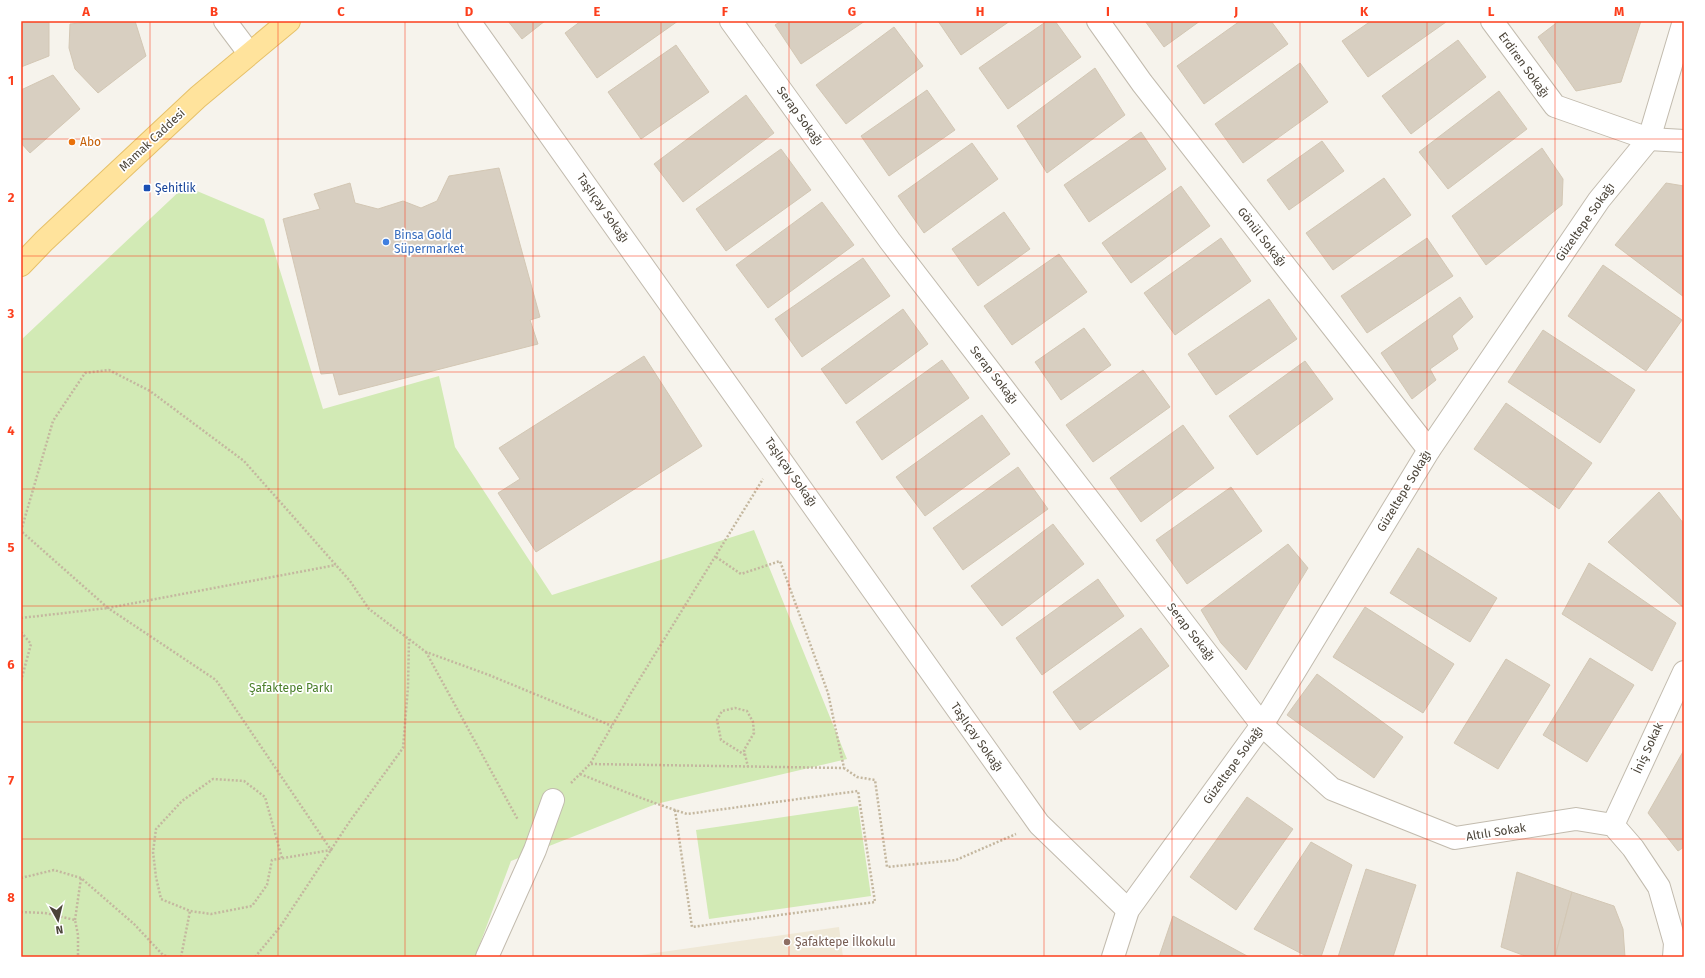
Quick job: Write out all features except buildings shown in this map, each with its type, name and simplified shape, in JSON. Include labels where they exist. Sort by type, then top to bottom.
[{"type":"main road","name":"Mamak Caddesi","points":[[21,265],[44,241],[198,97],[289,21]]},
{"type":"street","points":[[225,21],[249,53]]},
{"type":"street","name":"Taşlıçay Sokağı","points":[[470,21],[1039,824],[1128,910]]},
{"type":"street","name":"Serap Sokağı","points":[[731,21],[890,241],[1262,725]]},
{"type":"street","name":"Gönül Sokağı","points":[[1098,21],[1142,83],[1429,450]]},
{"type":"street","name":"Erdiren Sokağı","points":[[1492,21],[1555,106],[1649,139],[1684,142]]},
{"type":"street","name":"Güzeltepe Sokağı","points":[[1113,957],[1128,910],[1262,725],[1429,450],[1600,200],[1649,139],[1684,21]]},
{"type":"street","name":"İniş Sokak","points":[[1613,825],[1684,672]]},
{"type":"street","name":"Altılı Sokak","points":[[1262,725],[1332,788],[1455,838],[1576,819],[1613,825]]},
{"type":"street","points":[[487,957],[535,850],[553,800]]},
{"type":"street","points":[[1613,825],[1633,848],[1659,887],[1675,943],[1674,957]]},
{"type":"path","points":[[331,850],[216,680],[108,608],[21,531],[53,421],[85,373],[108,370],[150,391],[244,461],[350,581],[369,609],[426,652],[489,675],[612,726]]},
{"type":"path","points":[[553,800],[590,764],[778,454]]},
{"type":"path","points":[[716,557],[742,574],[780,561],[828,693],[844,768]]},
{"type":"path","points":[[21,618],[108,608],[336,565]]},
{"type":"path","points":[[21,632],[31,644],[21,681]]},
{"type":"path","points":[[255,957],[280,926],[402,748],[408,687],[409,639]]},
{"type":"path","points":[[426,652],[535,850]]},
{"type":"path","points":[[745,755],[721,740],[718,720],[722,711],[735,708],[747,711],[753,722],[754,733],[744,750],[748,767]]},
{"type":"path","points":[[590,764],[844,768],[858,777],[875,780],[886,867],[956,860],[1039,824]]},
{"type":"path","points":[[580,774],[656,804],[675,810],[687,814],[858,791],[875,902],[692,927],[675,810]]},
{"type":"path","points":[[282,858],[265,797],[244,781],[213,779],[182,801],[156,830],[153,852],[161,899],[190,911],[212,914],[252,906],[267,885],[272,860],[331,850]]},
{"type":"path","points":[[21,878],[54,870],[81,878],[134,924],[163,955],[169,957]]},
{"type":"path","points":[[78,957],[78,935],[75,920],[81,878]]},
{"type":"path","points":[[181,957],[190,911]]},
{"type":"path","points":[[21,912],[45,914],[75,920]]},
{"type":"shaded area","name":"Şafaktepe İlkokulu","points":[[839,927],[843,957],[627,957]]},
{"type":"green space","name":"Şafaktepe Parkı","points":[[185,186],[264,219],[323,409],[439,376],[455,447],[552,595],[754,530],[847,759],[656,804],[511,861],[475,957],[21,957],[21,340]]},
{"type":"green space","points":[[858,806],[871,896],[709,919],[696,830]]},
{"type":"place","name":"Abo","points":[[72,142]]},
{"type":"place","name":"Şehitlik","points":[[147,188]]},
{"type":"place","name":"Binsa Gold Süpermarket","points":[[386,242]]},
{"type":"place","name":"Şafaktepe İlkokulu","points":[[787,942]]}]
